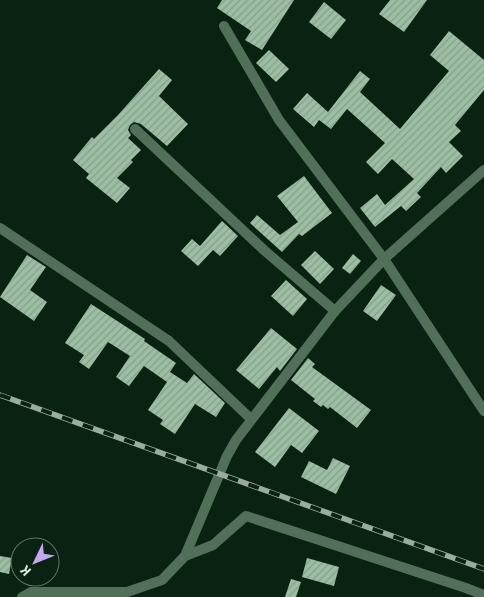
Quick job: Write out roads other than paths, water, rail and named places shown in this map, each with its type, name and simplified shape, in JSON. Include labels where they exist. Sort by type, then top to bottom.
[{"type":"street","points":[[224,26],[279,120],[384,259],[484,411]]},
{"type":"street","points":[[135,129],[265,251],[335,311]]},
{"type":"street","points":[[22,597],[30,592],[127,592],[162,580],[186,556],[227,456],[236,440],[335,311],[384,259],[484,170]]},
{"type":"street","points":[[0,228],[169,342],[251,419]]},
{"type":"street","points":[[186,556],[213,545],[246,516],[484,595]]},
{"type":"railway","points":[[0,395],[484,569]]}]
